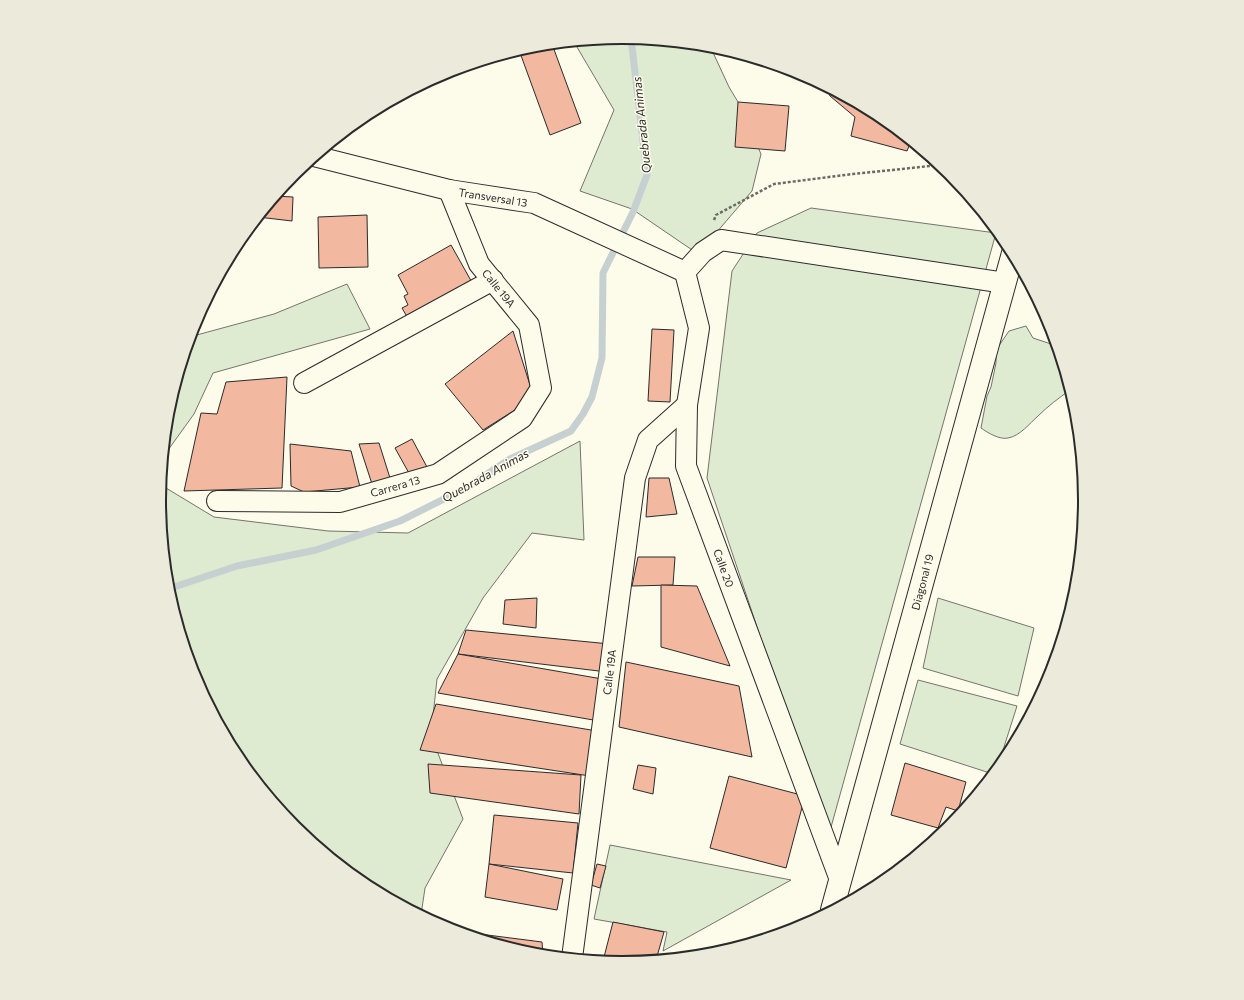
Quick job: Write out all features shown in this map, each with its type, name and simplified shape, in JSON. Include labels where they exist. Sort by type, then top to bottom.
[{"type":"street","name":"Transversal 13","points":[[320,158],[449,190],[534,203],[685,272]]},
{"type":"street","name":"Calle 19A","points":[[449,190],[479,264],[529,325],[541,388]]},
{"type":"street","points":[[685,272],[703,252],[721,240],[1005,282]]},
{"type":"street","name":"Diagonal 19","points":[[834,904],[1010,261]]},
{"type":"street","name":"Calle 20","points":[[685,272],[699,328],[687,405],[686,466],[840,880]]},
{"type":"street","points":[[304,384],[492,280]]},
{"type":"street","name":"Carrera 13","points":[[217,501],[340,502],[438,474],[522,418],[541,388]]},
{"type":"street","name":"Calle 19A","points":[[573,953],[635,478],[648,440],[687,405]]},
{"type":"path","points":[[703,252],[716,215],[774,184],[932,166]]},
{"type":"green space","points":[[622,44],[652,45],[714,54],[729,87],[738,102],[761,154],[752,191],[698,254],[632,209],[580,191],[614,110],[577,47]]},
{"type":"green space","points":[[811,208],[991,232],[995,238],[828,838],[707,478],[732,271],[757,233]]},
{"type":"green space","points":[[347,284],[370,329],[213,373],[194,414],[169,448],[175,411],[182,382],[190,353],[197,335],[274,314]]},
{"type":"green space","points":[[1026,326],[1033,338],[1050,344],[1065,394],[1017,435],[1008,438],[1001,438],[981,428],[987,396],[991,387],[996,363],[996,350],[1009,331]]},
{"type":"green space","points":[[580,441],[584,540],[532,533],[483,598],[437,679],[431,735],[463,819],[425,888],[422,910],[394,895],[369,879],[344,862],[321,843],[279,801],[260,778],[227,728],[201,675],[190,647],[182,618],[170,560],[167,530],[166,488],[214,517],[328,531],[408,533]]},
{"type":"green space","points":[[938,598],[1034,628],[1018,696],[923,668]]},
{"type":"green space","points":[[918,680],[1017,706],[1003,750],[988,772],[900,744]]},
{"type":"green space","points":[[610,845],[791,880],[663,951],[667,932],[594,919]]},
{"type":"building","points":[[554,49],[581,123],[550,135],[521,56]]},
{"type":"building","points":[[829,94],[850,105],[900,138],[909,146],[907,151],[851,136],[855,117]]},
{"type":"building","points":[[738,102],[789,106],[785,151],[735,147]]},
{"type":"building","points":[[282,196],[293,197],[292,221],[264,218]]},
{"type":"building","points":[[367,215],[368,267],[319,268],[318,217]]},
{"type":"building","points":[[451,245],[474,286],[410,322],[402,308],[408,305],[404,296],[408,294],[398,275]]},
{"type":"building","points":[[652,329],[674,330],[670,402],[648,401]]},
{"type":"building","points":[[513,331],[534,398],[483,430],[445,384]]},
{"type":"building","points":[[287,377],[282,488],[184,491],[201,413],[217,414],[226,382]]},
{"type":"building","points":[[412,439],[427,467],[410,475],[395,448]]},
{"type":"building","points":[[379,443],[390,478],[372,484],[359,444]]},
{"type":"building","points":[[290,444],[351,451],[360,487],[304,492],[291,486]]},
{"type":"building","points":[[649,478],[669,478],[677,514],[646,517]]},
{"type":"building","points":[[638,557],[675,557],[673,585],[632,586]]},
{"type":"building","points":[[661,585],[697,586],[730,666],[661,647]]},
{"type":"building","points":[[537,598],[536,628],[503,624],[505,600]]},
{"type":"building","points":[[466,630],[610,644],[607,672],[458,654]]},
{"type":"building","points":[[458,654],[608,680],[599,721],[438,693]]},
{"type":"building","points":[[626,662],[739,686],[752,757],[619,727]]},
{"type":"building","points":[[436,704],[597,731],[590,776],[420,750]]},
{"type":"building","points":[[905,763],[966,782],[959,807],[956,810],[946,807],[938,828],[891,815]]},
{"type":"building","points":[[428,764],[581,775],[579,814],[430,793]]},
{"type":"building","points":[[638,765],[656,768],[653,794],[633,789]]},
{"type":"building","points":[[729,776],[805,796],[786,868],[710,848]]},
{"type":"building","points":[[494,815],[578,823],[573,873],[489,864]]},
{"type":"building","points":[[489,864],[563,879],[557,910],[485,897]]},
{"type":"building","points":[[597,864],[606,866],[600,888],[591,885]]},
{"type":"building","points":[[613,922],[664,932],[658,954],[604,955]]},
{"type":"building","points":[[485,935],[542,942],[543,949]]},
{"type":"waterway","name":"Quebrada Animas","points":[[175,587],[237,566],[316,550],[400,521],[466,488],[510,459],[571,431],[583,414],[592,397],[602,358],[603,273],[633,212],[647,175],[632,44]]}]
